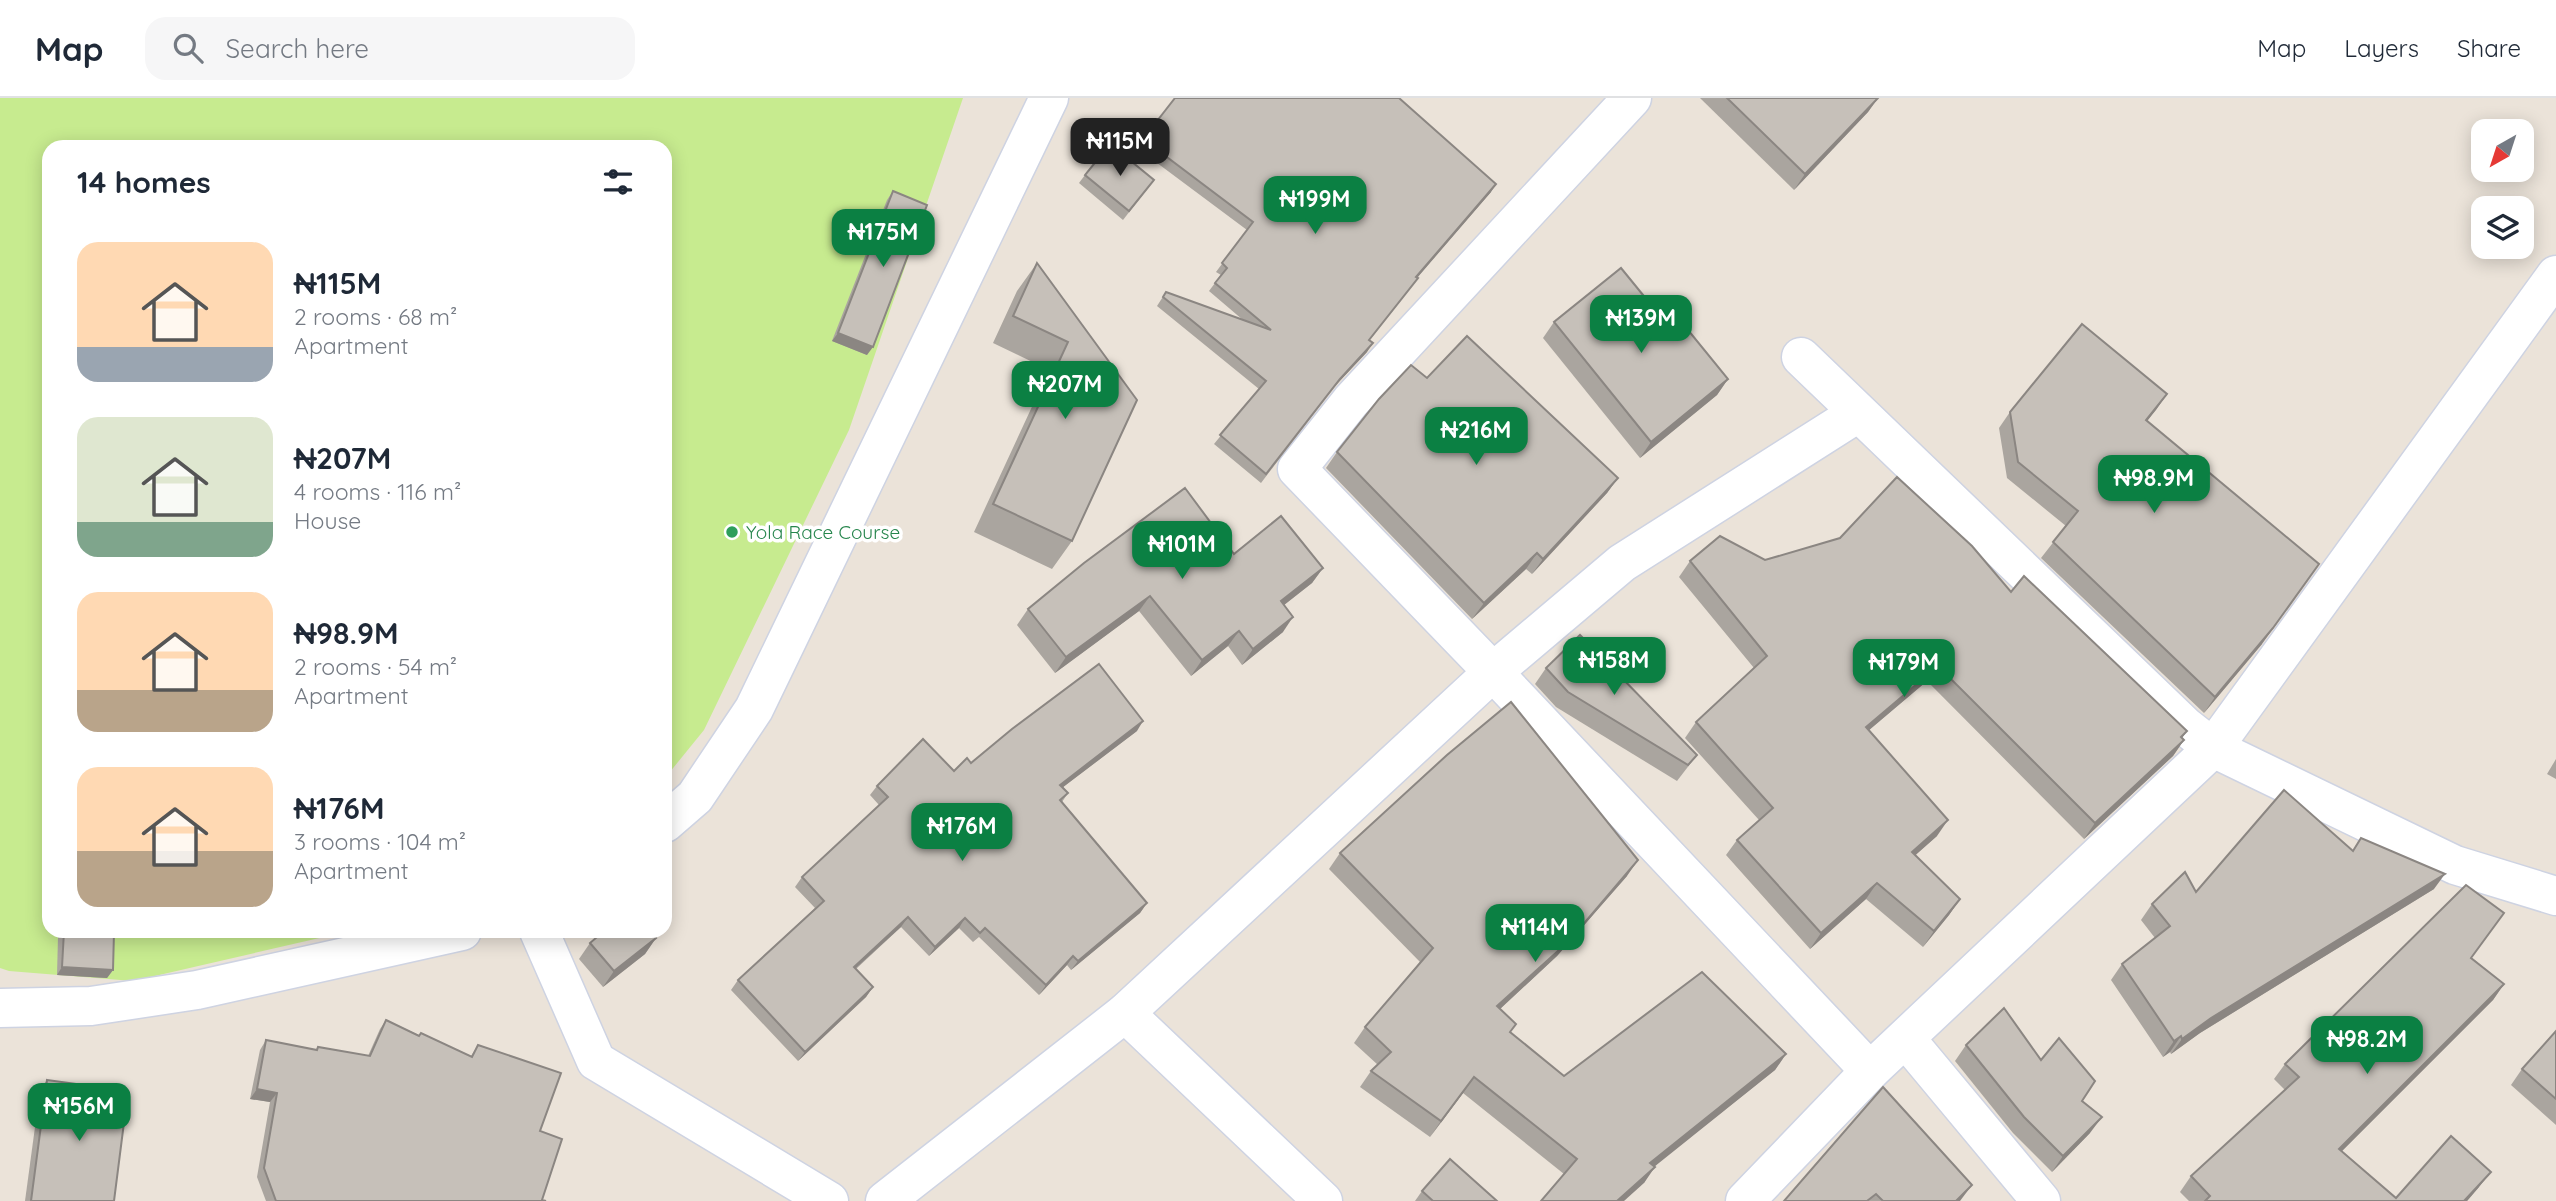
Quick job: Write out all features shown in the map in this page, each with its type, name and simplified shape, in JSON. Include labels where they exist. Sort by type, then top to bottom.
[{"type":"street","points":[[672,817],[695,797],[754,709],[1049,98]]},
{"type":"street","points":[[1632,98],[1351,401],[1297,469],[1493,671],[1870,1071]]},
{"type":"street","points":[[1745,1201],[1870,1071],[2213,748],[2556,275]]},
{"type":"street","points":[[1801,358],[2185,726],[2213,748],[2455,865],[2556,896]]},
{"type":"street","points":[[886,1201],[1125,1013],[1493,671],[1622,563],[1858,413]]},
{"type":"street","points":[[0,1008],[91,1006],[197,990],[431,938]]},
{"type":"street","points":[[542,938],[596,1060],[829,1201]]},
{"type":"street","points":[[1125,1013],[1323,1201]]},
{"type":"street","points":[[1906,1039],[2041,1201]]},
{"type":"green space","name":"Yola Race Course","points":[[0,98],[963,98],[849,430],[704,730],[672,769],[672,140],[42,140],[42,938],[320,938],[133,981],[9,971],[0,968]]},
{"type":"building","points":[[1175,98],[1399,98],[1496,184],[1416,277],[1418,278],[1369,340],[1373,343],[1340,379],[1266,474],[1220,435],[1266,381],[1163,297],[1166,292],[1271,330],[1215,283],[1227,268],[1222,263],[1253,222],[1143,139]]},
{"type":"building","points":[[1727,98],[1878,98],[1805,174]]},
{"type":"building","points":[[1110,144],[1154,180],[1129,211],[1085,175]]},
{"type":"building","points":[[893,191],[927,205],[873,347],[838,333]]},
{"type":"building","points":[[1037,263],[1137,400],[1072,541],[993,504],[1068,342],[1013,316]]},
{"type":"building","points":[[1621,268],[1665,322],[1675,314],[1728,379],[1651,442],[1554,322]]},
{"type":"building","points":[[2082,324],[2167,394],[2146,420],[2319,564],[2273,628],[2215,697],[2053,542],[2078,511],[2018,462],[2010,412]]},
{"type":"building","points":[[1467,336],[1618,478],[1543,559],[1537,553],[1484,603],[1337,452],[1379,399],[1411,365],[1427,378]]},
{"type":"building","points":[[1897,477],[1972,546],[2011,592],[2024,576],[2187,731],[2181,737],[2184,740],[2095,823],[1938,666],[1866,727],[1948,820],[1912,852],[1960,899],[1934,931],[1877,883],[1821,933],[1737,840],[1773,808],[1696,722],[1767,656],[1690,561],[1720,536],[1765,560],[1840,538]]},
{"type":"building","points":[[1185,488],[1234,554],[1281,516],[1323,568],[1281,601],[1293,617],[1253,649],[1239,631],[1202,660],[1150,596],[1066,657],[1028,609],[1084,563]]},
{"type":"building","points":[[1580,635],[1697,755],[1688,765],[1568,692],[1546,668]]},
{"type":"building","points":[[1099,664],[1143,721],[1060,785],[1068,793],[1060,800],[1147,903],[1078,961],[1073,956],[1046,985],[985,928],[980,933],[965,918],[935,947],[908,917],[854,967],[873,987],[805,1052],[738,980],[824,901],[802,877],[888,797],[877,786],[923,739],[954,771],[967,758],[971,763]]},
{"type":"building","points":[[1511,702],[1638,860],[1569,941],[1497,1006],[1516,1024],[1510,1032],[1564,1076],[1702,972],[1786,1054],[1650,1163],[1655,1167],[1617,1201],[1541,1201],[1577,1159],[1474,1077],[1441,1121],[1371,1071],[1391,1052],[1365,1027],[1433,948],[1340,853],[1447,755]]},
{"type":"building","points":[[2284,790],[2353,851],[2361,838],[2445,874],[2211,1018],[2182,1039],[2181,1036],[2174,1041],[2122,964],[2170,926],[2152,904],[2185,872],[2196,892]]},
{"type":"building","points":[[2466,885],[2504,913],[2471,958],[2504,984],[2339,1149],[2396,1198],[2451,1136],[2491,1172],[2464,1201],[2205,1201],[2210,1196],[2191,1176],[2299,1077],[2285,1064]]},
{"type":"building","points":[[64,938],[114,938],[113,970],[62,967]]},
{"type":"building","points":[[596,938],[656,938],[614,971],[590,943]]},
{"type":"building","points":[[2004,1008],[2041,1060],[2059,1038],[2095,1081],[2082,1101],[2102,1117],[2063,1156],[2024,1117],[1966,1045]]},
{"type":"building","points":[[386,1020],[472,1057],[478,1045],[561,1073],[540,1131],[562,1139],[542,1200],[546,1201],[276,1201],[264,1168],[277,1093],[257,1089],[266,1040],[317,1050],[318,1047],[370,1056]]},
{"type":"building","points":[[2556,1031],[2556,1099],[2522,1069]]},
{"type":"building","points":[[47,1080],[128,1091],[114,1201],[31,1201]]},
{"type":"building","points":[[1883,1087],[1972,1185],[1956,1201],[1883,1201],[1876,1194],[1867,1201],[1784,1201]]},
{"type":"building","points":[[1450,1159],[1497,1201],[1433,1201],[1422,1191]]},
{"type":"place","name":"Yola Race Course","points":[[732,532]]}]
